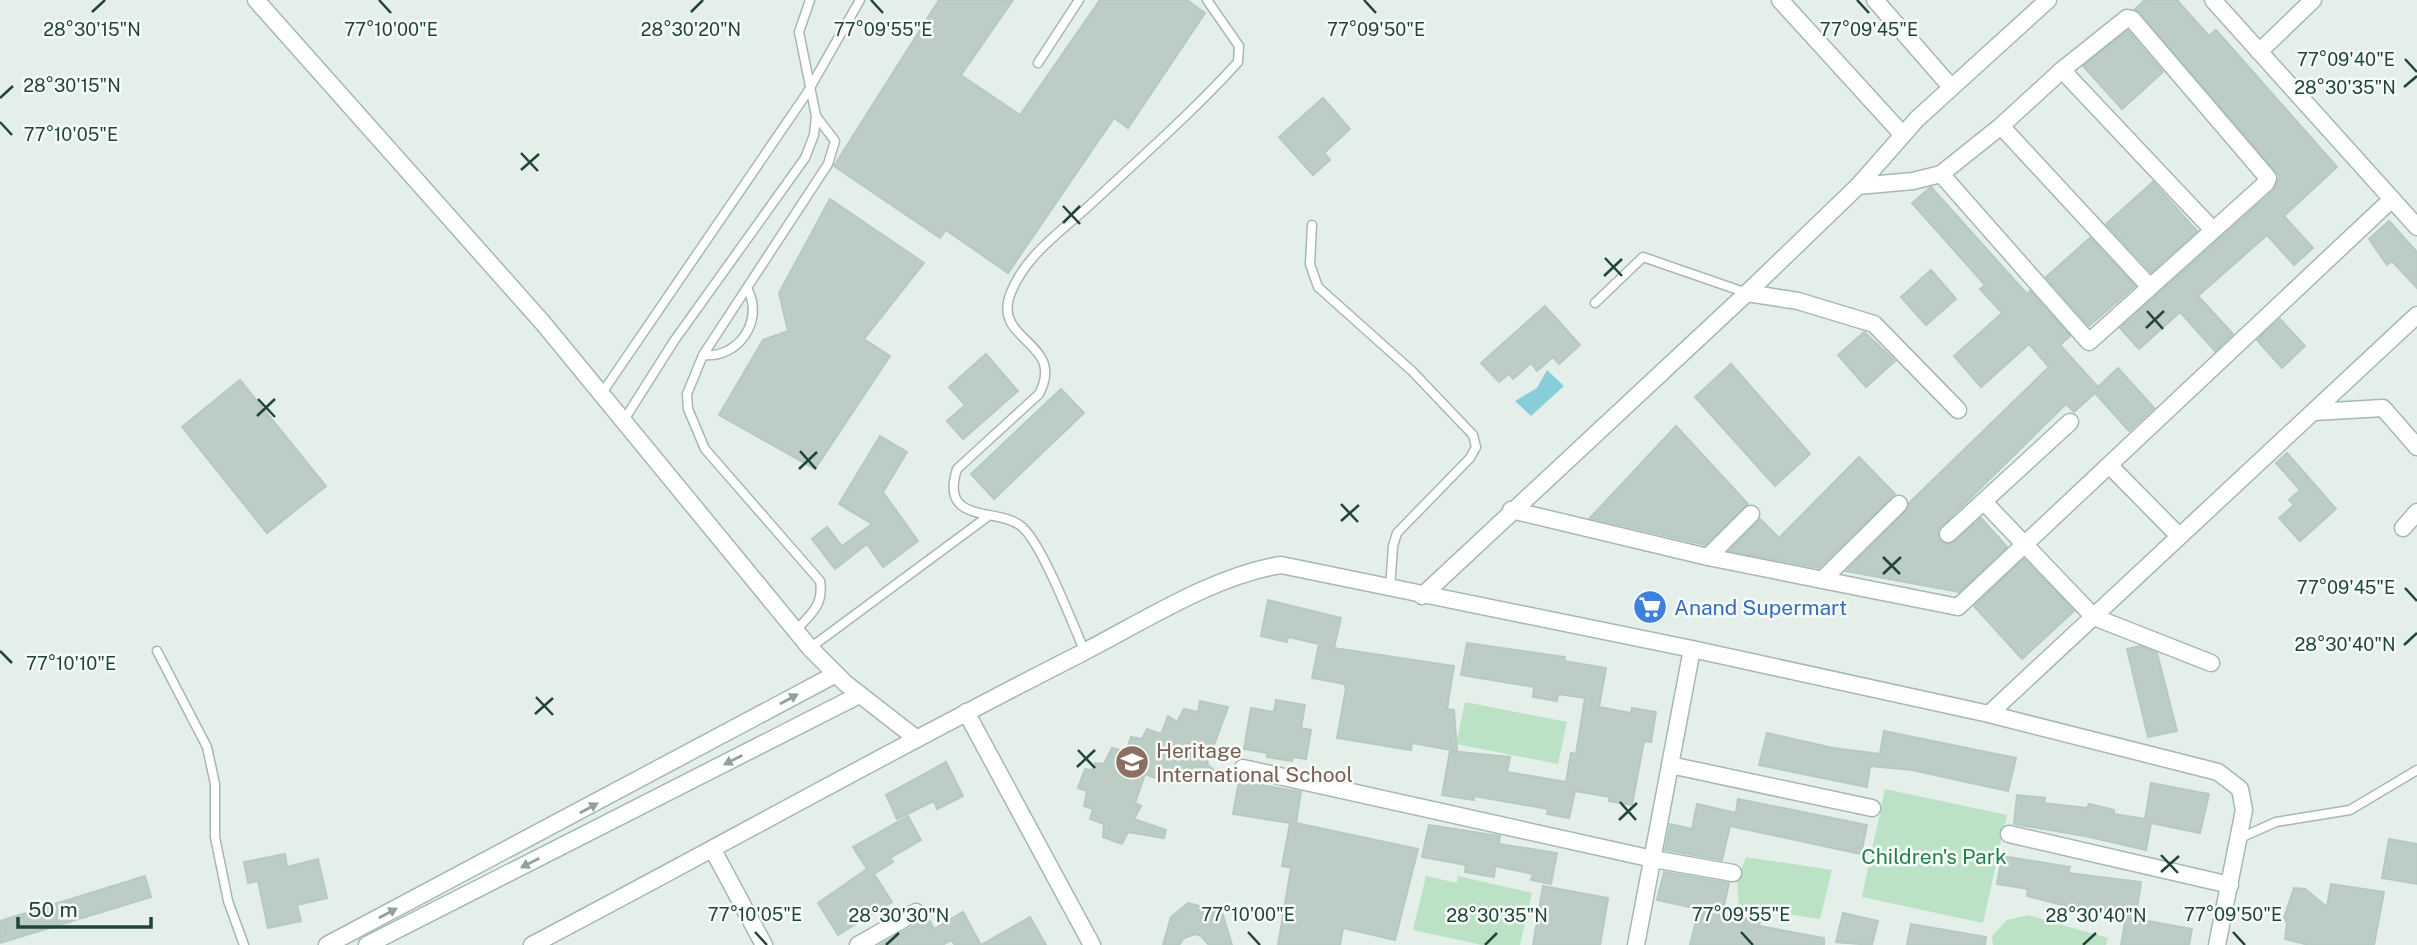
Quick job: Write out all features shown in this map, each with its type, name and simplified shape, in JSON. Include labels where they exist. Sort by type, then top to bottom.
[{"type":"street","points":[[256,0],[543,323],[810,648],[859,695],[916,739]]},
{"type":"street","points":[[1780,0],[1903,135]]},
{"type":"street","points":[[1875,0],[1951,87]]},
{"type":"street","points":[[1422,596],[1511,510],[1747,293],[1858,186],[1903,135],[1951,87],[2048,0]]},
{"type":"street","points":[[2213,0],[2417,227]]},
{"type":"street","points":[[2259,52],[2313,0]]},
{"type":"street","points":[[1858,186],[1913,181],[1941,174],[2001,127],[2062,70],[2125,18],[2132,19],[2266,174],[2266,183],[2095,340],[2087,342],[1941,174]]},
{"type":"street","points":[[2062,70],[2213,230]]},
{"type":"street","points":[[2001,127],[2151,287]]},
{"type":"street","points":[[1511,510],[1708,557],[1958,607],[2392,198]]},
{"type":"street","points":[[1747,293],[1798,302],[1874,324],[1958,410]]},
{"type":"street","points":[[1989,714],[2314,412],[2413,327]]},
{"type":"street","points":[[2314,412],[2382,408],[2417,447]]},
{"type":"street","points":[[1948,534],[2070,422]]},
{"type":"street","points":[[2110,466],[2179,536]]},
{"type":"street","points":[[1984,502],[2094,617],[2211,663]]},
{"type":"street","points":[[1822,580],[1899,504]]},
{"type":"street","points":[[2403,528],[2417,512]]},
{"type":"street","points":[[1708,557],[1751,514]]},
{"type":"street","points":[[532,945],[966,712],[1200,594],[1264,568],[1300,567],[1422,596],[1692,649],[1989,714],[2218,772],[2239,789],[2243,798],[2239,839],[2217,945]]},
{"type":"street","points":[[1636,945],[1692,649]]},
{"type":"street","points":[[327,945],[836,674]]},
{"type":"street","points":[[367,945],[859,695]]},
{"type":"street","points":[[966,712],[1092,945]]},
{"type":"street","points":[[1670,765],[1872,808]]},
{"type":"street","points":[[1243,768],[1653,859],[1733,873]]},
{"type":"street","points":[[2009,834],[2230,885]]},
{"type":"street","points":[[713,850],[764,945]]},
{"type":"street","points":[[858,945],[916,912]]},
{"type":"lane","points":[[624,420],[674,341],[804,158],[814,135],[816,116],[799,32],[810,0]]},
{"type":"lane","points":[[602,393],[811,85],[860,0]]},
{"type":"lane","points":[[1038,63],[1079,0]]},
{"type":"lane","points":[[1085,652],[1031,539],[1022,526],[1007,518],[987,517],[969,511],[956,496],[952,484],[957,468],[1039,394],[1048,378],[1047,365],[1012,327],[1008,316],[1009,300],[1027,267],[1047,243],[1238,62],[1239,46],[1207,0]]},
{"type":"lane","points":[[796,631],[818,608],[823,596],[820,582],[810,566],[730,481],[696,433],[687,394],[704,355],[828,164],[835,148],[833,135],[816,116]]},
{"type":"lane","points":[[1312,225],[1310,264],[1318,287],[1412,371],[1464,425],[1475,442],[1470,458],[1412,516],[1394,540],[1390,589]]},
{"type":"lane","points":[[1595,303],[1643,257],[1747,293]]},
{"type":"lane","points":[[704,355],[718,357],[728,352],[750,329],[754,302],[748,290]]},
{"type":"lane","points":[[810,648],[987,517]]},
{"type":"lane","points":[[157,651],[207,747],[215,784],[215,837],[228,901],[244,945]]},
{"type":"lane","points":[[2239,839],[2276,822],[2350,810],[2417,770]]},
{"type":"green space","points":[[1465,702],[1567,722],[1558,764],[1456,744]]},
{"type":"green space","name":"Children's Park","points":[[1885,789],[2007,815],[1983,923],[1862,897]]},
{"type":"green space","points":[[1746,857],[1832,870],[1820,919],[1739,907],[1737,879]]},
{"type":"green space","points":[[1426,876],[1457,883],[1458,876],[1532,893],[1520,945],[1482,945],[1413,930]]},
{"type":"green space","points":[[2028,915],[2108,938],[2106,945],[1993,945],[1992,936],[2007,920]]},
{"type":"water","points":[[1547,370],[1564,386],[1531,416],[1515,401],[1537,388]]},
{"type":"building","points":[[939,0],[1013,0],[961,75],[1020,115],[1100,0],[1187,0],[1205,13],[1128,128],[1114,118],[1008,273],[946,230],[940,238],[834,166]]},
{"type":"building","points":[[2145,0],[2177,0],[2209,36],[2216,30],[2337,167],[2284,216],[2313,248],[2294,265],[2267,235],[2198,296],[2233,334],[2215,351],[2180,312],[2139,349],[2120,328],[2273,191],[2280,176],[2135,9]]},
{"type":"building","points":[[2128,31],[2163,72],[2122,109],[2083,66]]},
{"type":"building","points":[[1323,98],[1350,129],[1324,153],[1330,160],[1313,175],[1279,137]]},
{"type":"building","points":[[2153,182],[2197,231],[2151,272],[2106,224]]},
{"type":"building","points":[[1931,187],[2027,294],[2030,291],[2070,336],[2060,345],[2098,387],[2118,368],[2154,408],[2129,431],[2095,393],[2074,412],[2066,404],[1938,530],[1941,542],[1951,544],[1981,518],[2007,547],[1959,592],[1846,571],[1906,511],[1909,503],[2049,367],[2029,344],[1981,387],[1954,356],[2002,313],[1980,289],[1985,285],[1912,203]]},
{"type":"building","points":[[830,199],[924,263],[864,339],[890,356],[815,469],[719,415],[763,340],[788,331],[779,293]]},
{"type":"building","points":[[2389,221],[2417,252],[2417,288],[2392,261],[2387,265],[2369,239]]},
{"type":"building","points":[[2090,238],[2135,286],[2089,326],[2046,277]]},
{"type":"building","points":[[1931,270],[1956,299],[1926,325],[1901,297]]},
{"type":"building","points":[[1545,306],[1580,345],[1559,364],[1553,357],[1537,371],[1531,363],[1513,379],[1509,374],[1499,382],[1481,363]]},
{"type":"building","points":[[2280,319],[2305,346],[2282,368],[2257,340]]},
{"type":"building","points":[[1864,332],[1895,361],[1866,387],[1838,355]]},
{"type":"building","points":[[986,354],[1018,391],[963,439],[947,421],[965,405],[949,387]]},
{"type":"building","points":[[1731,364],[1810,454],[1775,486],[1695,397]]},
{"type":"building","points":[[240,380],[326,486],[267,533],[182,427]]},
{"type":"building","points":[[1061,389],[1084,413],[994,499],[971,474]]},
{"type":"building","points":[[1676,426],[1748,504],[1705,545],[1590,518]]},
{"type":"building","points":[[880,436],[907,452],[883,492],[918,541],[883,567],[867,544],[835,569],[812,539],[827,527],[842,546],[872,524],[839,504]]},
{"type":"building","points":[[2287,453],[2336,509],[2300,541],[2279,518],[2294,505],[2289,500],[2300,490],[2276,463]]},
{"type":"building","points":[[1859,457],[1895,494],[1819,568],[1729,551],[1760,519],[1779,538]]},
{"type":"building","points":[[2024,559],[2074,611],[2022,659],[1974,606]]},
{"type":"building","points":[[1268,600],[1341,618],[1334,648],[1454,666],[1447,709],[1454,710],[1457,751],[1412,743],[1411,750],[1337,738],[1346,688],[1344,684],[1312,678],[1319,644],[1288,637],[1287,642],[1261,636]]},
{"type":"building","points":[[1467,643],[1565,657],[1564,661],[1606,668],[1599,707],[1631,713],[1632,708],[1656,712],[1651,742],[1644,741],[1632,805],[1609,801],[1610,797],[1575,791],[1569,818],[1547,814],[1548,809],[1474,796],[1474,800],[1442,795],[1450,751],[1510,757],[1507,772],[1566,782],[1571,753],[1576,754],[1585,698],[1558,694],[1557,701],[1533,697],[1534,687],[1461,675]]},
{"type":"building","points":[[2140,646],[2157,653],[2177,731],[2148,737],[2127,649]]},
{"type":"building","points":[[1276,700],[1305,705],[1301,728],[1311,730],[1306,759],[1293,757],[1292,761],[1267,757],[1267,753],[1244,749],[1251,708],[1274,712]]},
{"type":"building","points":[[1200,701],[1228,707],[1207,764],[1226,782],[1175,768],[1171,784],[1145,774],[1135,803],[1141,806],[1134,819],[1166,830],[1164,838],[1128,832],[1122,844],[1103,837],[1104,824],[1090,819],[1093,809],[1084,806],[1087,791],[1078,788],[1085,769],[1093,770],[1095,763],[1104,764],[1112,748],[1126,752],[1131,737],[1142,739],[1147,729],[1161,734],[1168,716],[1177,722],[1184,709],[1198,712]]},
{"type":"building","points":[[1884,731],[2016,758],[2008,791],[1912,770],[1870,766],[1867,787],[1759,765],[1767,733],[1833,748],[1880,754]]},
{"type":"building","points":[[946,762],[963,796],[937,809],[934,801],[897,819],[886,795]]},
{"type":"building","points":[[1239,781],[1301,792],[1296,823],[1418,849],[1395,940],[1343,928],[1340,945],[1278,945],[1291,868],[1282,866],[1290,823],[1233,814]]},
{"type":"building","points":[[2151,783],[2209,794],[2200,833],[2151,823],[2146,850],[2014,824],[2017,795],[2045,798],[2044,803],[2087,808],[2089,804],[2114,810],[2114,814],[2145,819]]},
{"type":"building","points":[[1738,799],[1867,825],[1861,854],[1730,826],[1722,860],[1665,850],[1670,824],[1692,829],[1697,804],[1736,813]]},
{"type":"building","points":[[908,816],[921,840],[890,858],[893,862],[874,874],[892,902],[838,935],[818,903],[867,869],[853,847]]},
{"type":"building","points":[[1429,825],[1500,836],[1499,844],[1557,853],[1551,884],[1531,880],[1533,874],[1495,866],[1494,877],[1465,872],[1466,865],[1422,857]]},
{"type":"building","points":[[2389,839],[2417,844],[2417,884],[2382,878]]},
{"type":"building","points":[[285,854],[287,867],[318,859],[327,898],[297,905],[301,921],[268,928],[258,881],[248,883],[244,862]]},
{"type":"building","points":[[2002,856],[2070,867],[2068,873],[2141,882],[2136,916],[2073,908],[2027,896],[2028,889],[1997,884]]},
{"type":"building","points":[[1664,872],[1729,883],[1722,914],[1760,921],[1759,926],[1824,938],[1824,945],[1690,945],[1699,909],[1657,900]]},
{"type":"building","points":[[145,876],[151,897],[0,943],[0,921]]},
{"type":"building","points":[[2331,884],[2384,892],[2374,945],[2309,945],[2285,939],[2287,923],[2284,918],[2294,888],[2305,889],[2327,907]]},
{"type":"building","points":[[1543,886],[1608,898],[1600,945],[1533,945]]},
{"type":"building","points":[[1188,903],[1222,912],[1232,945],[1209,945],[1201,936],[1195,934],[1184,938],[1179,945],[1163,945],[1171,917]]},
{"type":"building","points":[[963,912],[981,945],[955,945],[952,940],[942,945],[880,945],[928,918],[934,929]]},
{"type":"building","points":[[1843,913],[1878,921],[1872,945],[1836,942]]},
{"type":"building","points":[[1030,917],[1046,945],[981,945]]},
{"type":"building","points":[[2126,917],[2192,929],[2189,945],[2121,945]]},
{"type":"building","points":[[1911,924],[1986,937],[1985,945],[1907,945]]},
{"type":"place","name":"Anand Supermart","points":[[1650,607]]},
{"type":"place","name":"Heritage International School","points":[[1132,762]]}]
